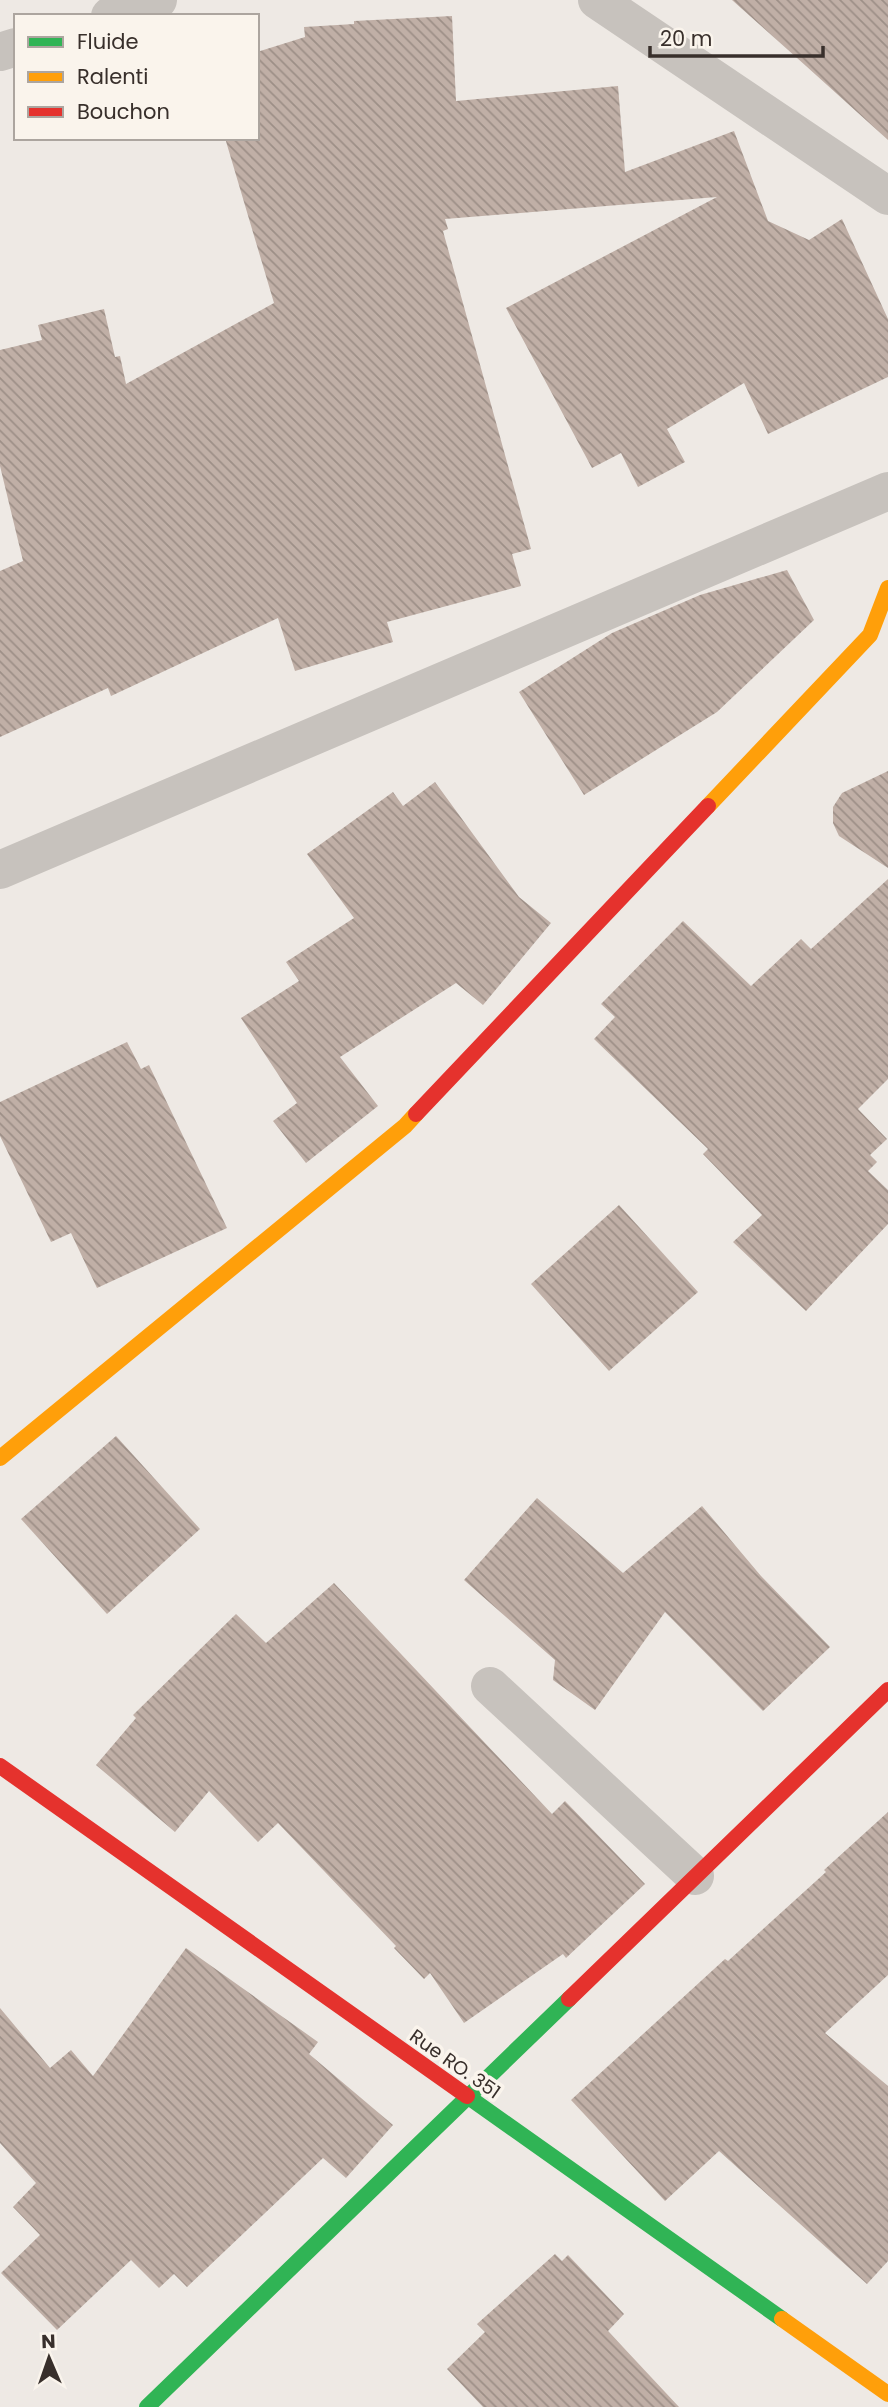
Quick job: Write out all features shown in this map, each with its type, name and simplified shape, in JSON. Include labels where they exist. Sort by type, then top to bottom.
[{"type":"street","points":[[116,14],[158,0]]},
{"type":"street","points":[[597,0],[888,196]]},
{"type":"street","points":[[0,870],[888,491]]},
{"type":"street","points":[[0,1458],[405,1126],[870,635],[888,588]]},
{"type":"street","points":[[490,1686],[695,1876]]},
{"type":"street","points":[[147,2407],[888,1690]]},
{"type":"street","name":"Rue RO. 351","points":[[0,1766],[888,2394]]},
{"type":"building","points":[[732,0],[888,0],[888,140],[806,66]]},
{"type":"building","points":[[452,16],[456,101],[618,86],[625,172],[734,131],[768,221],[809,240],[842,219],[888,319],[888,377],[768,434],[744,383],[667,429],[685,462],[638,487],[621,453],[592,468],[506,308],[717,197],[445,219],[448,229],[443,231],[531,549],[512,554],[521,586],[387,622],[393,642],[295,671],[278,618],[111,696],[108,688],[0,737],[0,571],[23,561],[0,466],[0,350],[42,340],[38,325],[104,309],[115,357],[120,356],[126,384],[274,303],[226,140],[259,140],[259,51],[305,37],[304,27],[354,24],[354,21]]},
{"type":"building","points":[[787,570],[814,620],[717,712],[584,795],[519,692],[612,633],[700,595]]},
{"type":"building","points":[[888,771],[888,868],[839,836],[833,823],[833,807],[842,793]]},
{"type":"building","points":[[435,782],[519,897],[551,923],[483,1005],[456,983],[340,1057],[378,1106],[306,1163],[273,1121],[297,1103],[241,1018],[299,981],[286,962],[354,918],[307,854],[393,792],[403,806]]},
{"type":"building","points":[[888,879],[888,1079],[858,1109],[887,1139],[870,1155],[877,1162],[868,1171],[888,1190],[888,1224],[806,1311],[733,1242],[762,1215],[703,1154],[708,1149],[594,1039],[615,1017],[601,1004],[683,921],[751,986],[801,939],[811,949]]},
{"type":"building","points":[[127,1042],[141,1069],[149,1065],[227,1228],[97,1288],[71,1233],[51,1242],[0,1136],[0,1102]]},
{"type":"building","points":[[619,1205],[698,1292],[609,1371],[531,1284]]},
{"type":"building","points":[[116,1436],[200,1529],[107,1614],[21,1519]]},
{"type":"building","points":[[537,1498],[623,1573],[702,1506],[761,1576],[830,1647],[763,1711],[665,1612],[595,1710],[553,1680],[555,1660],[464,1580]]},
{"type":"building","points":[[334,1583],[552,1814],[565,1801],[645,1884],[566,1958],[563,1954],[464,2023],[430,1973],[424,1979],[394,1948],[396,1946],[278,1823],[258,1842],[209,1791],[175,1832],[96,1765],[136,1718],[133,1715],[236,1614],[266,1643]]},
{"type":"building","points":[[888,1812],[888,1975],[825,2033],[888,2086],[888,2261],[867,2284],[719,2151],[665,2201],[571,2100],[725,1959],[728,1961],[826,1872],[824,1870]]},
{"type":"building","points":[[186,1948],[318,2042],[309,2054],[393,2125],[346,2178],[323,2158],[187,2287],[174,2274],[159,2288],[131,2260],[57,2330],[1,2273],[40,2235],[13,2207],[36,2183],[0,2143],[0,2008],[50,2068],[71,2050],[93,2076]]},
{"type":"building","points":[[555,2254],[562,2261],[568,2255],[624,2314],[608,2331],[679,2407],[483,2407],[447,2369],[485,2332],[477,2324]]},
{"type":"traffic: fast","points":[[147,2407],[569,1999]]},
{"type":"traffic: fast","points":[[467,2096],[782,2319]]},
{"type":"traffic: slow","points":[[708,806],[870,635],[888,588]]},
{"type":"traffic: slow","points":[[0,1458],[405,1126],[416,1114]]},
{"type":"traffic: slow","points":[[782,2319],[888,2394]]},
{"type":"traffic: jam","points":[[416,1114],[708,806]]},
{"type":"traffic: jam","points":[[569,1999],[888,1690]]},
{"type":"traffic: jam","points":[[0,1766],[467,2096]]}]
